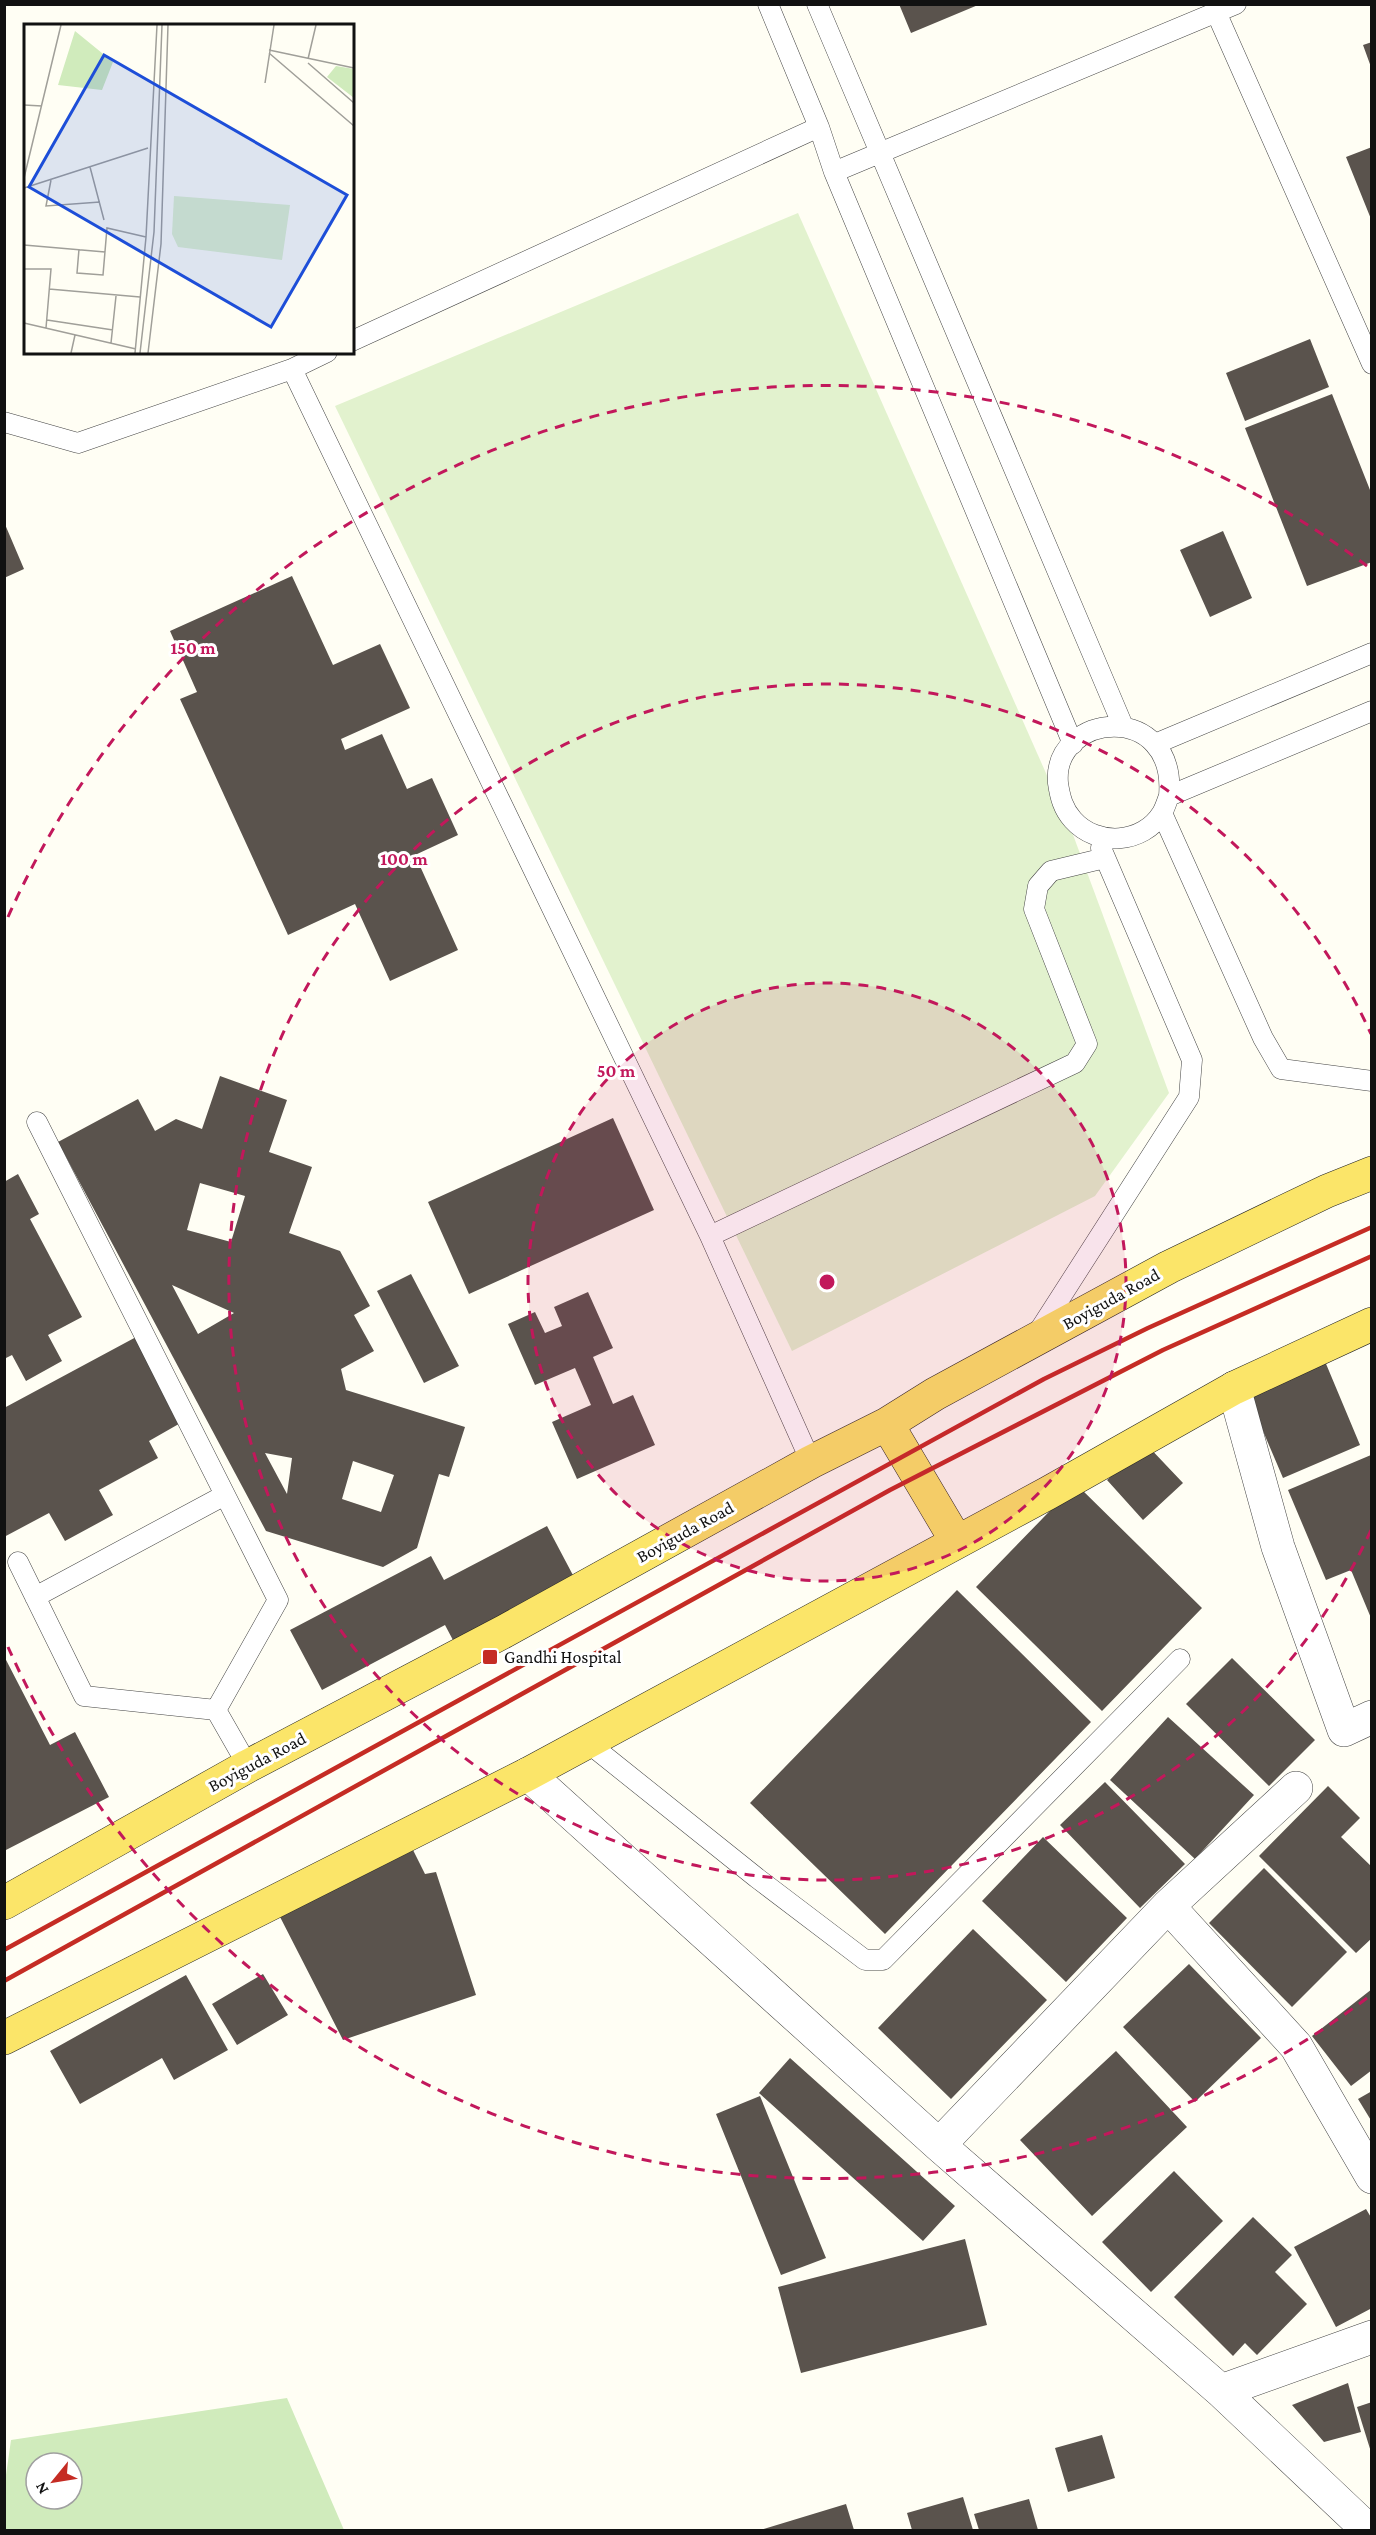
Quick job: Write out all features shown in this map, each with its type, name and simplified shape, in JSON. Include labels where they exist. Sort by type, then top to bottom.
[{"type":"main road","name":"Boyiguda Road","points":[[4,1903],[248,1766],[505,1631],[1226,1237],[1371,1173]]},
{"type":"main road","points":[[4,2038],[528,1774],[957,1542],[1234,1388],[1371,1324]]},
{"type":"main road","points":[[887,1424],[957,1542]]},
{"type":"street","points":[[1234,1388],[1278,1547],[1344,1730],[1371,1717]]},
{"type":"street","points":[[528,1774],[939,2145],[1221,2391],[1368,2530]]},
{"type":"street","points":[[939,2145],[1168,1906],[1296,1788]]},
{"type":"street","points":[[1168,1906],[1296,2046],[1371,2177]]},
{"type":"street","points":[[1221,2391],[1371,2337]]},
{"type":"lane","points":[[768,4],[819,127],[834,172],[1073,744]]},
{"type":"lane","points":[[817,4],[1123,726]]},
{"type":"lane","points":[[834,172],[1236,4]]},
{"type":"lane","points":[[1216,12],[1371,364]]},
{"type":"lane","points":[[354,340],[819,127]]},
{"type":"lane","points":[[4,422],[78,443],[292,369],[323,354]]},
{"type":"lane","points":[[292,369],[710,1236],[811,1462]]},
{"type":"lane","points":[[1155,744],[1371,652]]},
{"type":"lane","points":[[1166,804],[1371,711]]},
{"type":"lane","points":[[1105,726],[1123,726],[1140,732],[1155,744],[1166,759],[1171,777],[1166,804],[1150,827],[1133,836],[1114,840],[1096,837],[1079,828],[1066,813],[1059,796],[1058,777],[1062,759],[1073,744],[1088,732],[1105,726]]},
{"type":"lane","points":[[1166,804],[1263,1038],[1281,1069],[1371,1081]]},
{"type":"lane","points":[[1030,1344],[1189,1097],[1192,1060],[1096,837]]},
{"type":"lane","points":[[710,1236],[1076,1063],[1087,1044],[1034,909],[1038,886],[1051,871],[1105,858]]},
{"type":"lane","points":[[37,1122],[278,1600],[216,1710]]},
{"type":"lane","points":[[35,1597],[225,1495]]},
{"type":"lane","points":[[18,1562],[84,1696],[216,1710]]},
{"type":"lane","points":[[586,1742],[757,1878],[865,1960],[883,1960],[1180,1659]]},
{"type":"lane","points":[[216,1710],[248,1766]]},
{"type":"green space","points":[[798,213],[1072,832],[1169,1093],[1095,1196],[792,1351],[335,406]]},
{"type":"green space","points":[[287,2398],[344,2530],[5,2530],[5,2482],[11,2440]]},
{"type":"building","points":[[899,4],[978,4],[978,5],[911,33]]},
{"type":"building","points":[[1372,42],[1372,67],[1371,67],[1363,45]]},
{"type":"building","points":[[1372,147],[1372,219],[1371,219],[1346,157]]},
{"type":"building","points":[[1310,339],[1329,387],[1245,421],[1226,373]]},
{"type":"building","points":[[1332,394],[1372,495],[1372,562],[1307,586],[1245,428]]},
{"type":"building","points":[[4,522],[24,569],[4,578]]},
{"type":"building","points":[[1223,531],[1252,598],[1210,617],[1180,550]]},
{"type":"building","points":[[292,576],[333,665],[380,644],[410,708],[341,739],[345,750],[382,734],[407,789],[432,778],[458,835],[415,855],[458,950],[390,981],[355,904],[288,935],[180,699],[197,692],[170,631]]},
{"type":"building","points":[[220,1076],[287,1100],[269,1152],[312,1167],[289,1233],[340,1251],[370,1306],[354,1315],[374,1351],[341,1369],[346,1390],[465,1427],[449,1477],[439,1474],[417,1548],[383,1567],[266,1531],[58,1142],[138,1099],[155,1131],[176,1119],[202,1129]],"holes":[[[200,1183],[245,1196],[231,1242],[187,1230]],[[172,1285],[234,1313],[198,1334]],[[265,1453],[292,1458],[287,1494]],[[353,1461],[394,1475],[381,1512],[342,1499]]]},
{"type":"building","points":[[613,1118],[654,1210],[469,1294],[428,1202]]},
{"type":"building","points":[[18,1174],[39,1214],[30,1219],[82,1317],[48,1335],[62,1361],[26,1381],[12,1355],[4,1359],[4,1182]]},
{"type":"building","points":[[411,1274],[459,1366],[424,1383],[377,1291]]},
{"type":"building","points":[[588,1292],[613,1348],[593,1357],[613,1404],[633,1395],[655,1445],[577,1479],[552,1422],[591,1405],[575,1368],[535,1385],[508,1324],[535,1312],[545,1333],[562,1326],[554,1307]]},
{"type":"building","points":[[138,1336],[184,1421],[149,1441],[158,1458],[99,1490],[113,1515],[65,1541],[49,1513],[4,1537],[4,1408]]},
{"type":"building","points":[[1324,1359],[1360,1445],[1283,1478],[1246,1391]]},
{"type":"building","points":[[1146,1444],[1183,1483],[1143,1520],[1107,1480]]},
{"type":"building","points":[[1371,1455],[1371,1618],[1351,1570],[1326,1580],[1288,1490]]},
{"type":"building","points":[[1076,1484],[1202,1608],[1102,1711],[976,1587]]},
{"type":"building","points":[[547,1526],[575,1579],[454,1642],[445,1625],[322,1690],[290,1630],[431,1556],[444,1580]]},
{"type":"building","points":[[957,1590],[1091,1722],[885,1934],[750,1803]]},
{"type":"building","points":[[4,1656],[50,1745],[75,1732],[109,1797],[4,1851]]},
{"type":"building","points":[[1232,1658],[1315,1740],[1269,1786],[1186,1704]]},
{"type":"building","points":[[1168,1717],[1254,1795],[1195,1859],[1110,1780]]},
{"type":"building","points":[[1105,1782],[1185,1864],[1140,1908],[1060,1825]]},
{"type":"building","points":[[1328,1786],[1360,1818],[1341,1837],[1372,1867],[1372,1938],[1356,1953],[1259,1856]]},
{"type":"building","points":[[1043,1837],[1127,1918],[1066,1982],[982,1901]]},
{"type":"building","points":[[407,1838],[425,1874],[436,1872],[476,1995],[343,2040],[277,1911]]},
{"type":"building","points":[[1264,1868],[1347,1952],[1292,2007],[1209,1923]]},
{"type":"building","points":[[973,1929],[1047,2000],[951,2099],[878,2028]]},
{"type":"building","points":[[1189,1964],[1261,2038],[1195,2102],[1123,2027]]},
{"type":"building","points":[[263,1974],[288,2015],[237,2045],[212,2004]]},
{"type":"building","points":[[186,1975],[228,2050],[174,2080],[162,2058],[80,2104],[50,2051]]},
{"type":"building","points":[[1372,1989],[1372,2070],[1351,2086],[1312,2036]]},
{"type":"building","points":[[1116,2051],[1187,2127],[1092,2216],[1020,2140]]},
{"type":"building","points":[[790,2058],[955,2206],[923,2241],[759,2093]]},
{"type":"building","points":[[1372,2091],[1372,2122],[1358,2099]]},
{"type":"building","points":[[760,2096],[826,2258],[781,2275],[716,2114]]},
{"type":"building","points":[[1174,2171],[1223,2221],[1151,2292],[1102,2242]]},
{"type":"building","points":[[1366,2209],[1372,2219],[1372,2308],[1336,2327],[1294,2247]]},
{"type":"building","points":[[1253,2217],[1292,2255],[1275,2272],[1307,2304],[1257,2355],[1245,2343],[1233,2356],[1174,2297]]},
{"type":"building","points":[[965,2239],[987,2325],[801,2373],[778,2287]]},
{"type":"building","points":[[1348,2383],[1361,2432],[1324,2442],[1292,2405]]},
{"type":"building","points":[[1372,2402],[1372,2452],[1371,2452],[1357,2407]]},
{"type":"building","points":[[1102,2435],[1115,2478],[1068,2492],[1055,2448]]},
{"type":"building","points":[[963,2497],[973,2530],[912,2530],[907,2513]]},
{"type":"building","points":[[1029,2499],[1038,2530],[979,2530],[974,2514]]},
{"type":"building","points":[[846,2504],[854,2530],[760,2530]]},
{"type":"railway","points":[[4,1950],[1044,1379],[1148,1328],[1372,1227]]},
{"type":"railway","points":[[4,1981],[890,1490],[1163,1350],[1372,1256]]},
{"type":"place","name":"Gandhi Hospital","points":[[490,1657]]}]
